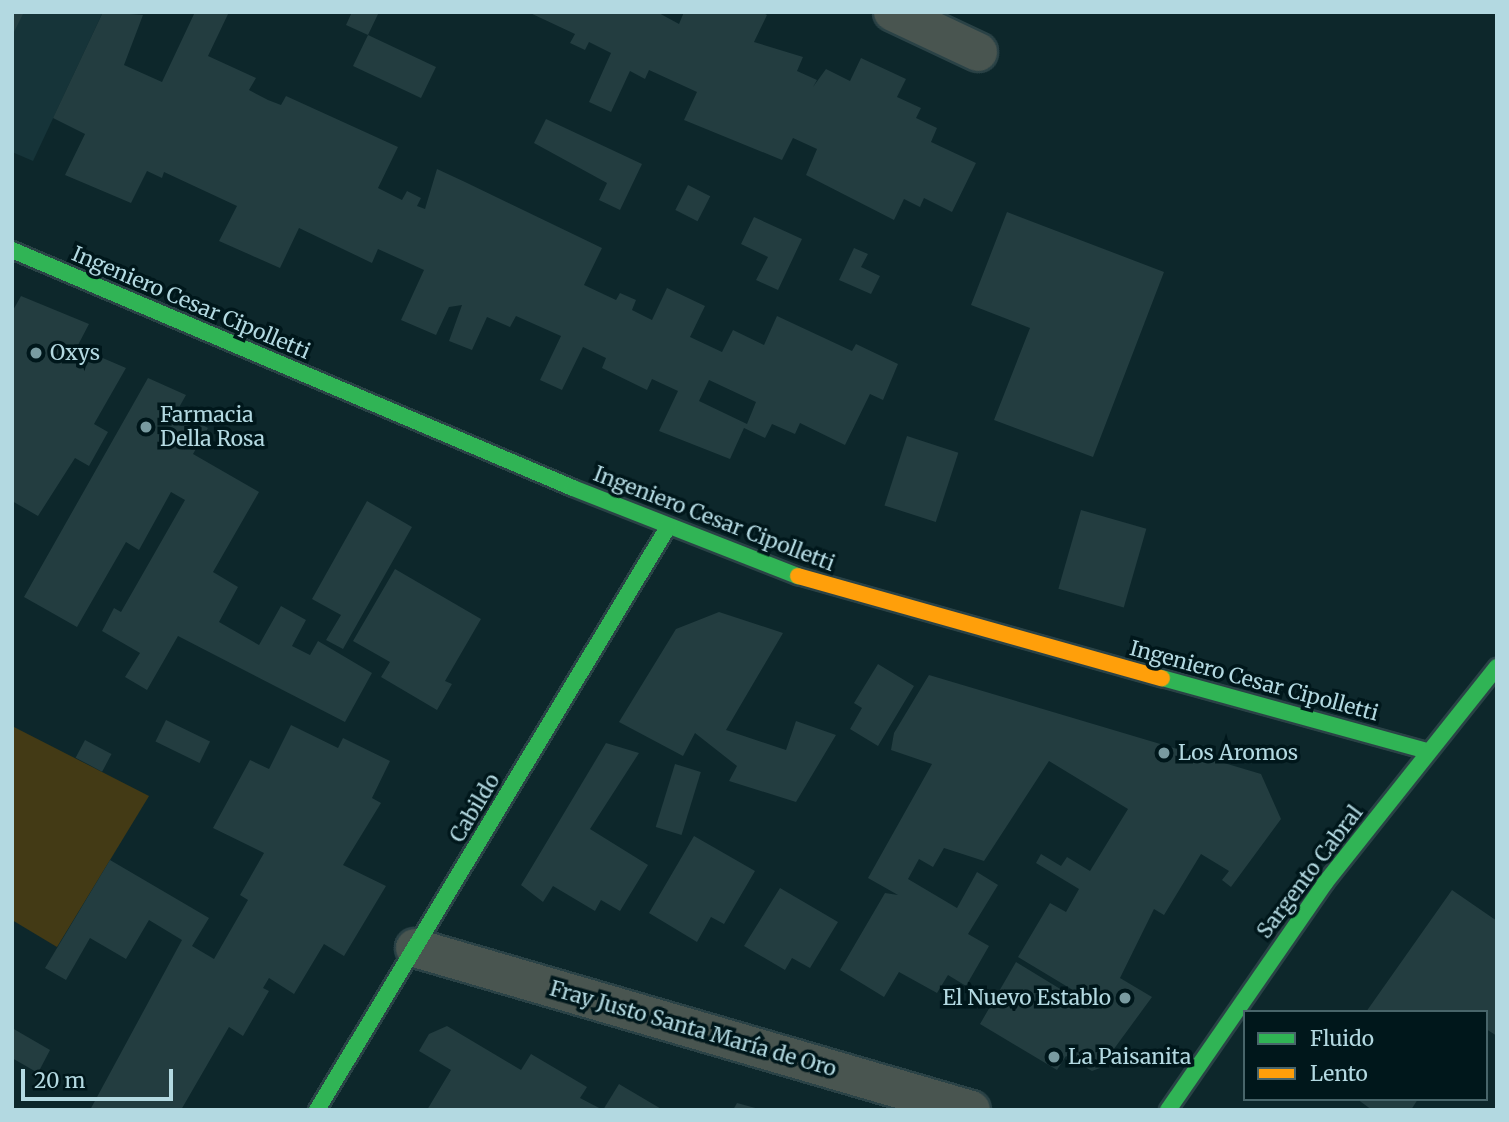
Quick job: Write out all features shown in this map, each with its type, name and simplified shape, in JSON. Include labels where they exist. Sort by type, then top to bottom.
[{"type":"main road","name":"Ingeniero Cesar Cipolletti","points":[[12,250],[668,527],[811,581],[1427,751]]},
{"type":"main road","name":"Cabildo","points":[[317,1110],[668,527]]},
{"type":"main road","name":"Sargento Cabral","points":[[1168,1110],[1325,883],[1427,751],[1497,667]]},
{"type":"street","points":[[893,12],[978,52]]},
{"type":"street","name":"Fray Justo Santa María de Oro","points":[[415,948],[971,1110]]},
{"type":"shaded area","points":[[12,12],[103,12],[33,161],[12,152]]},
{"type":"shaded area","points":[[12,726],[149,796],[57,947],[12,920]]},
{"type":"building","points":[[12,12],[24,12],[12,36]]},
{"type":"building","points":[[103,12],[143,15],[124,65],[162,82],[195,12],[229,12],[208,56],[256,78],[249,90],[268,100],[281,105],[286,96],[398,147],[378,188],[402,200],[407,191],[421,198],[417,206],[425,209],[437,169],[465,182],[602,248],[584,285],[616,300],[620,293],[636,300],[632,310],[652,320],[667,288],[705,306],[690,337],[722,352],[733,330],[764,345],[777,316],[852,351],[856,344],[898,364],[883,400],[870,394],[845,445],[800,423],[795,434],[772,424],[765,438],[744,428],[730,459],[659,431],[678,391],[652,379],[647,390],[602,368],[606,358],[583,347],[562,390],[540,380],[561,336],[516,316],[510,327],[487,317],[472,350],[449,341],[462,305],[449,307],[436,335],[401,320],[424,270],[378,249],[372,263],[299,228],[280,268],[219,241],[237,206],[164,172],[162,178],[147,171],[131,203],[65,175],[85,134],[53,118]],"holes":[[[709,380],[756,402],[747,424],[699,401]]]},
{"type":"building","points":[[352,12],[379,12],[368,35],[346,25]]},
{"type":"building","points":[[528,12],[657,12],[679,24],[684,12],[762,12],[767,15],[754,42],[803,57],[797,71],[817,80],[813,87],[826,69],[850,81],[861,58],[906,79],[897,97],[921,108],[916,118],[937,128],[931,142],[976,163],[952,212],[924,198],[920,207],[904,199],[894,220],[806,175],[817,149],[793,138],[782,160],[684,120],[697,92],[649,70],[645,79],[630,71],[611,112],[589,102],[611,53],[589,42],[585,50],[570,43],[575,34]]},
{"type":"building","points":[[368,35],[436,67],[421,98],[353,66]]},
{"type":"building","points":[[546,119],[642,164],[620,210],[599,200],[607,183],[534,143]]},
{"type":"building","points":[[688,185],[710,196],[698,221],[675,210]]},
{"type":"building","points":[[1007,212],[1164,272],[1093,457],[994,420],[1030,328],[971,305]]},
{"type":"building","points":[[754,217],[802,239],[778,290],[756,280],[768,257],[741,244]]},
{"type":"building","points":[[854,248],[868,254],[861,267],[880,276],[871,294],[839,280]]},
{"type":"building","points":[[21,296],[89,324],[77,347],[126,368],[94,424],[108,432],[89,466],[75,458],[38,516],[12,501],[12,312]]},
{"type":"building","points":[[148,378],[186,395],[177,411],[208,428],[193,454],[259,492],[213,572],[238,587],[219,622],[259,645],[281,606],[306,620],[292,646],[310,655],[318,641],[372,673],[345,722],[178,636],[147,690],[125,677],[140,653],[102,631],[114,608],[121,612],[185,500],[171,492],[139,550],[126,542],[77,627],[24,597]]},
{"type":"building","points":[[907,436],[958,453],[936,522],[884,505]]},
{"type":"building","points":[[367,501],[412,527],[343,649],[326,640],[341,615],[312,599]]},
{"type":"building","points":[[1081,510],[1146,529],[1124,608],[1058,589]]},
{"type":"building","points":[[395,569],[481,619],[445,681],[452,684],[437,710],[381,677],[390,662],[353,641]]},
{"type":"building","points":[[719,612],[783,633],[726,730],[786,750],[796,721],[836,735],[796,802],[729,781],[737,766],[695,733],[683,756],[619,722],[676,629]]},
{"type":"building","points":[[878,664],[914,686],[878,746],[850,729],[862,708],[854,703]]},
{"type":"building","points":[[929,675],[1261,774],[1281,819],[1231,887],[1222,880],[1229,871],[1201,854],[1164,915],[1154,909],[1120,978],[1152,997],[1100,1068],[1092,1071],[1066,1056],[1057,1070],[980,1024],[1016,962],[1093,1009],[1096,1004],[1018,957],[1050,903],[1066,912],[1079,889],[1036,863],[1041,854],[1061,866],[1067,857],[1090,871],[1128,809],[1049,761],[984,861],[944,848],[933,867],[919,859],[908,879],[957,908],[977,872],[998,885],[968,934],[989,946],[966,986],[948,975],[937,993],[899,972],[884,997],[840,970],[885,893],[898,895],[868,878],[932,764],[891,750],[894,733]]},
{"type":"building","points":[[166,720],[210,741],[200,763],[155,742]]},
{"type":"building","points":[[291,725],[338,748],[343,738],[390,761],[372,798],[381,803],[343,865],[386,886],[344,956],[324,944],[294,994],[269,978],[263,988],[269,991],[243,1036],[229,1027],[181,1110],[90,1110],[182,940],[149,920],[126,959],[90,938],[66,980],[45,968],[110,860],[209,918],[192,946],[214,959],[248,900],[240,895],[264,853],[213,828],[250,760],[269,769]]},
{"type":"building","points":[[85,740],[111,754],[102,772],[76,758]]},
{"type":"building","points":[[606,743],[639,753],[590,829],[648,865],[620,911],[601,900],[595,911],[553,886],[543,902],[521,885]]},
{"type":"building","points":[[675,764],[701,772],[682,835],[656,827]]},
{"type":"building","points":[[694,836],[755,871],[724,924],[711,917],[697,942],[649,913]]},
{"type":"building","points":[[780,888],[838,922],[810,968],[792,958],[785,970],[744,946]]},
{"type":"building","points":[[1452,890],[1497,921],[1497,1036],[1488,1030],[1488,1010],[1367,1010]]},
{"type":"building","points":[[447,1026],[521,1070],[531,1054],[587,1087],[580,1098],[603,1110],[427,1110],[451,1070],[419,1051],[429,1034]]},
{"type":"building","points":[[12,1028],[50,1050],[38,1073],[12,1058]]},
{"type":"building","points":[[619,1084],[663,1110],[603,1110]]},
{"type":"building","points":[[1360,1101],[1417,1101],[1411,1110],[1372,1110]]},
{"type":"building","points":[[737,1103],[759,1109],[759,1110],[733,1110]]},
{"type":"traffic: fast","points":[[12,250],[573,488],[798,576]]},
{"type":"traffic: fast","points":[[317,1110],[668,527]]},
{"type":"traffic: fast","points":[[1168,1110],[1325,883],[1497,667]]},
{"type":"traffic: fast","points":[[1162,678],[1427,751]]},
{"type":"traffic: slow","points":[[798,576],[1162,678]]},
{"type":"place","name":"Oxys","points":[[36,353]]},
{"type":"place","name":"Farmacia Della Rosa","points":[[146,427]]},
{"type":"place","name":"Los Aromos","points":[[1164,753]]},
{"type":"place","name":"El Nuevo Establo","points":[[1125,998]]},
{"type":"place","name":"La Paisanita","points":[[1054,1057]]}]
